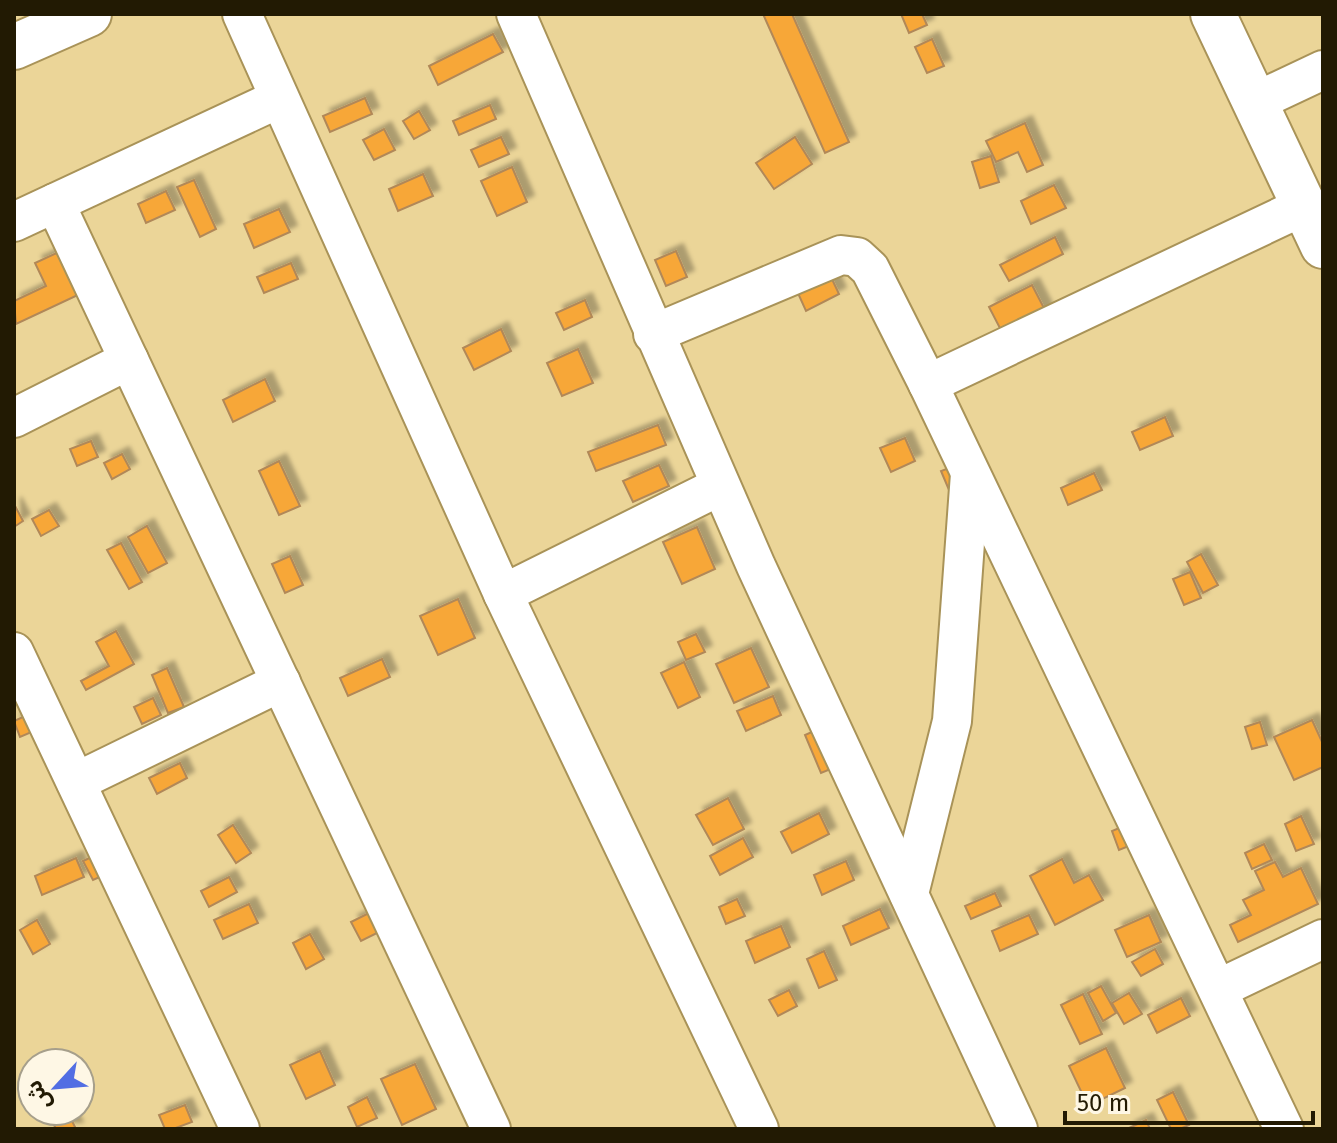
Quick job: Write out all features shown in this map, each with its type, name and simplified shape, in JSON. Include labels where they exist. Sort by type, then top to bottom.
[{"type":"street","points":[[14,47],[89,14]]},
{"type":"street","points":[[242,14],[503,594],[759,1129]]},
{"type":"street","points":[[516,14],[720,486],[1018,1129]]},
{"type":"street","points":[[1213,14],[1323,246]]},
{"type":"street","points":[[1255,102],[1323,70]]},
{"type":"street","points":[[14,222],[278,99]]},
{"type":"street","points":[[55,203],[491,1129]]},
{"type":"street","points":[[928,384],[1304,206]]},
{"type":"street","points":[[653,334],[841,255],[857,257],[870,269],[1284,1129]]},
{"type":"street","points":[[14,418],[129,360]]},
{"type":"street","points":[[909,894],[952,721],[970,472]]},
{"type":"street","points":[[503,594],[720,486]]},
{"type":"street","points":[[14,652],[240,1129]]},
{"type":"street","points":[[76,782],[281,682]]},
{"type":"street","points":[[1218,989],[1323,939]]},
{"type":"building","points":[[763,14],[792,14],[849,142],[825,153]]},
{"type":"building","points":[[901,14],[922,14],[927,25],[909,33]]},
{"type":"building","points":[[493,34],[503,52],[438,85],[429,66]]},
{"type":"building","points":[[932,39],[944,66],[927,73],[915,47]]},
{"type":"building","points":[[365,98],[372,114],[330,132],[323,116]]},
{"type":"building","points":[[490,105],[496,119],[459,135],[453,121]]},
{"type":"building","points":[[419,111],[430,130],[414,139],[403,121]]},
{"type":"building","points":[[1025,123],[1043,165],[1027,172],[1018,152],[996,162],[986,141]]},
{"type":"building","points":[[384,129],[395,150],[374,160],[363,140]]},
{"type":"building","points":[[501,137],[509,154],[479,167],[471,150]]},
{"type":"building","points":[[795,137],[812,164],[774,189],[756,163]]},
{"type":"building","points":[[991,156],[999,182],[980,188],[972,162]]},
{"type":"building","points":[[512,167],[527,202],[497,216],[481,181]]},
{"type":"building","points":[[423,174],[433,196],[398,211],[389,189]]},
{"type":"building","points":[[194,180],[216,229],[200,237],[177,187]]},
{"type":"building","points":[[1054,185],[1066,208],[1031,224],[1021,201]]},
{"type":"building","points":[[166,191],[175,210],[146,223],[138,204]]},
{"type":"building","points":[[279,209],[290,232],[254,248],[244,224]]},
{"type":"building","points":[[1055,237],[1063,254],[1009,281],[1000,265]]},
{"type":"building","points":[[61,251],[80,294],[16,324],[14,301],[46,286],[35,263]]},
{"type":"building","points":[[676,251],[687,277],[666,286],[655,260]]},
{"type":"building","points":[[291,263],[298,279],[264,293],[257,277]]},
{"type":"building","points":[[830,275],[839,294],[806,311],[797,291]]},
{"type":"building","points":[[1032,285],[1046,312],[1003,334],[989,307]]},
{"type":"building","points":[[585,300],[592,317],[564,330],[556,313]]},
{"type":"building","points":[[501,329],[511,351],[474,370],[463,348]]},
{"type":"building","points":[[578,349],[593,383],[562,396],[547,363]]},
{"type":"building","points":[[265,379],[275,401],[233,422],[223,400]]},
{"type":"building","points":[[1165,417],[1173,436],[1140,450],[1132,432]]},
{"type":"building","points":[[658,425],[666,445],[596,471],[588,452]]},
{"type":"building","points":[[905,438],[915,461],[891,472],[880,448]]},
{"type":"building","points":[[91,441],[98,457],[77,466],[70,449]]},
{"type":"building","points":[[122,454],[130,469],[112,479],[104,463]]},
{"type":"building","points":[[279,461],[300,506],[279,515],[259,471]]},
{"type":"building","points":[[960,464],[967,483],[949,490],[941,471]]},
{"type":"building","points":[[659,465],[669,486],[633,502],[623,481]]},
{"type":"building","points":[[1094,473],[1102,490],[1068,505],[1061,488]]},
{"type":"building","points":[[14,504],[23,521],[14,527]]},
{"type":"building","points":[[49,510],[59,526],[41,536],[32,519]]},
{"type":"building","points":[[147,526],[167,563],[148,573],[128,537]]},
{"type":"building","points":[[697,527],[715,569],[682,584],[663,542]]},
{"type":"building","points":[[121,543],[142,582],[129,589],[107,550]]},
{"type":"building","points":[[1201,554],[1218,585],[1203,593],[1187,562]]},
{"type":"building","points":[[290,556],[303,585],[285,593],[272,564]]},
{"type":"building","points":[[1190,572],[1201,598],[1184,605],[1173,579]]},
{"type":"building","points":[[458,599],[475,638],[438,655],[420,616]]},
{"type":"building","points":[[116,631],[134,664],[86,690],[81,681],[109,666],[96,642]]},
{"type":"building","points":[[696,634],[705,652],[686,660],[678,642]]},
{"type":"building","points":[[751,648],[769,687],[734,703],[716,664]]},
{"type":"building","points":[[382,659],[390,677],[348,696],[340,678]]},
{"type":"building","points":[[684,662],[700,697],[678,708],[661,673]]},
{"type":"building","points":[[167,668],[184,707],[168,713],[152,675]]},
{"type":"building","points":[[773,696],[781,715],[746,731],[737,711]]},
{"type":"building","points":[[153,698],[161,715],[142,724],[134,707]]},
{"type":"building","points":[[34,712],[41,728],[20,737],[14,721]]},
{"type":"building","points":[[1312,720],[1323,744],[1323,767],[1294,780],[1274,737]]},
{"type":"building","points":[[1260,722],[1267,745],[1252,749],[1245,727]]},
{"type":"building","points":[[825,726],[843,764],[821,773],[805,735]]},
{"type":"building","points":[[180,763],[187,778],[157,794],[149,778]]},
{"type":"building","points":[[728,798],[744,829],[713,845],[696,815]]},
{"type":"building","points":[[819,813],[829,834],[792,853],[781,832]]},
{"type":"building","points":[[1301,816],[1314,844],[1296,851],[1285,824]]},
{"type":"building","points":[[1131,823],[1139,842],[1119,850],[1112,831]]},
{"type":"building","points":[[233,825],[251,853],[236,863],[218,835]]},
{"type":"building","points":[[743,838],[753,857],[720,875],[710,856]]},
{"type":"building","points":[[1264,844],[1272,860],[1252,869],[1245,853]]},
{"type":"building","points":[[100,853],[109,873],[93,880],[83,861]]},
{"type":"building","points":[[76,858],[84,877],[42,895],[35,876]]},
{"type":"building","points":[[1062,859],[1074,883],[1089,875],[1103,900],[1055,925],[1030,876]]},
{"type":"building","points":[[846,861],[854,880],[822,895],[814,875]]},
{"type":"building","points":[[1275,862],[1283,877],[1301,868],[1318,904],[1238,942],[1230,925],[1251,915],[1243,900],[1264,890],[1255,871]]},
{"type":"building","points":[[229,877],[237,892],[209,907],[201,891]]},
{"type":"building","points":[[995,893],[1001,906],[971,919],[965,906]]},
{"type":"building","points":[[737,899],[745,916],[726,924],[719,907]]},
{"type":"building","points":[[249,904],[258,923],[223,939],[214,920]]},
{"type":"building","points":[[379,908],[389,927],[361,941],[351,922]]},
{"type":"building","points":[[880,909],[889,928],[851,945],[843,926]]},
{"type":"building","points":[[1029,915],[1038,934],[1000,951],[992,931]]},
{"type":"building","points":[[1149,915],[1161,942],[1127,957],[1115,930]]},
{"type":"building","points":[[37,920],[50,944],[33,954],[20,930]]},
{"type":"building","points":[[781,926],[790,947],[755,963],[746,941]]},
{"type":"building","points":[[310,934],[324,959],[306,969],[293,943]]},
{"type":"building","points":[[1155,949],[1163,964],[1141,976],[1132,962]]},
{"type":"building","points":[[824,951],[837,980],[819,988],[807,959]]},
{"type":"building","points":[[1101,986],[1116,1013],[1103,1021],[1088,993]]},
{"type":"building","points":[[789,990],[797,1006],[778,1016],[769,1000]]},
{"type":"building","points":[[1129,993],[1142,1014],[1124,1024],[1112,1003]]},
{"type":"building","points":[[1083,994],[1102,1034],[1080,1044],[1061,1005]]},
{"type":"building","points":[[1181,998],[1190,1016],[1157,1033],[1148,1015]]},
{"type":"building","points":[[1106,1048],[1125,1088],[1088,1106],[1069,1066]]},
{"type":"building","points":[[320,1051],[335,1085],[306,1099],[290,1065]]},
{"type":"building","points":[[415,1064],[436,1109],[402,1125],[381,1079]]},
{"type":"building","points":[[1173,1092],[1189,1125],[1180,1129],[1171,1129],[1157,1100]]},
{"type":"building","points":[[367,1097],[377,1118],[357,1127],[348,1107]]},
{"type":"building","points":[[185,1105],[192,1122],[165,1129],[159,1115]]},
{"type":"building","points":[[1146,1120],[1150,1129],[1127,1129]]}]
